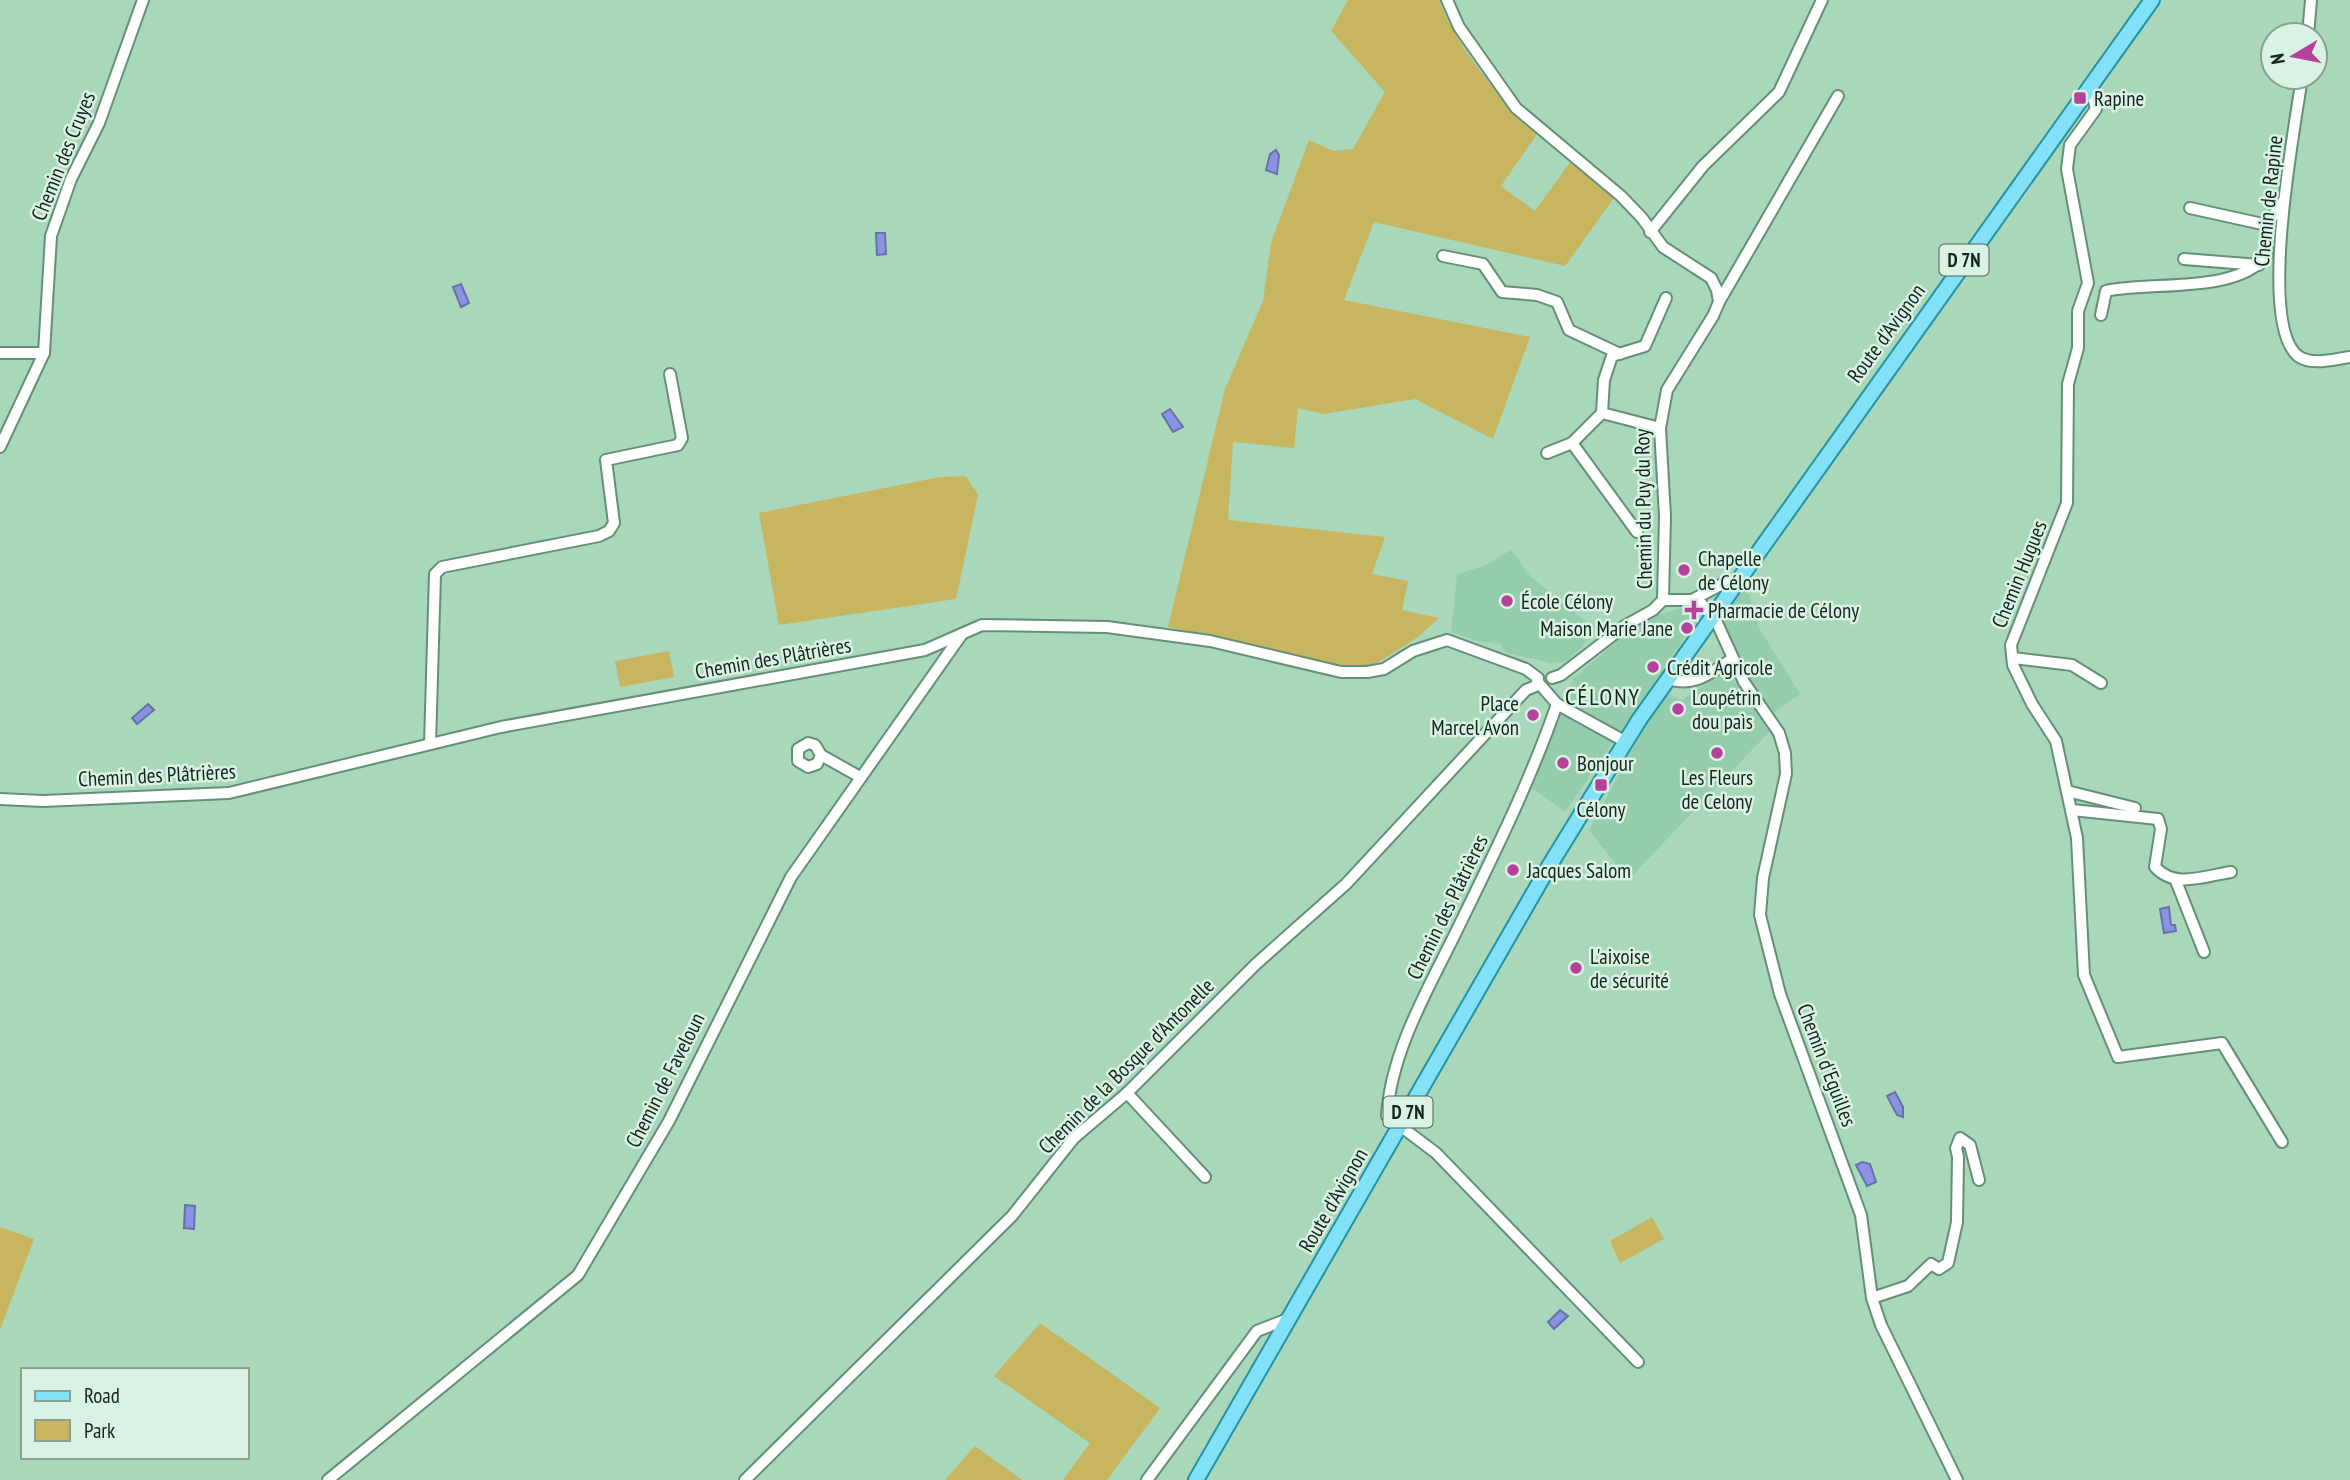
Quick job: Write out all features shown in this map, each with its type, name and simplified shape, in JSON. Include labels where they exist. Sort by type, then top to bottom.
[{"type":"main road","name":"Route d'Avignon","points":[[1623,740],[2149,0]]},
{"type":"main road","name":"Route d'Avignon","points":[[1196,1480],[1623,740],[1644,698],[1710,614],[1728,581],[1805,482]]},
{"type":"street","name":"Chemin des Cruyes","points":[[0,447],[44,353],[51,236],[71,179],[99,123],[143,0]]},
{"type":"street","points":[[1447,0],[1459,27],[1516,108],[1621,196],[1642,218],[1663,247],[1711,278],[1719,302]]},
{"type":"street","points":[[1650,232],[1703,166],[1779,92],[1822,0]]},
{"type":"street","points":[[2309,21],[2311,0]]},
{"type":"street","name":"Chemin de Rapine","points":[[2300,91],[2280,230],[2282,317],[2288,341],[2298,356],[2312,361],[2350,357]]},
{"type":"street","name":"Chemin Hugues","points":[[2085,92],[2093,98],[2096,108],[2070,145],[2067,169],[2088,283],[2078,311],[2078,348],[2068,384],[2067,502],[2011,645],[2013,658],[2032,704],[2056,741],[2072,810],[2080,866],[2084,975],[2118,1057],[2221,1043],[2282,1142]]},
{"type":"street","name":"Chemin du Puy du Roy","points":[[1662,600],[1665,516],[1660,428],[1662,408],[1675,374],[1838,96]]},
{"type":"street","points":[[2101,315],[2106,291],[2241,275],[2259,265],[2266,257],[2267,225],[2286,198]]},
{"type":"street","points":[[2190,208],[2267,225]]},
{"type":"street","points":[[1443,256],[1483,264],[1502,292],[1537,295],[1557,302],[1569,330],[1620,354]]},
{"type":"street","points":[[2184,259],[2259,265]]},
{"type":"street","points":[[1547,453],[1572,443],[1602,413],[1604,380],[1612,356],[1645,346],[1666,298]]},
{"type":"street","points":[[0,353],[44,353]]},
{"type":"street","points":[[430,744],[435,573],[442,567],[598,536],[609,531],[614,523],[606,460],[678,445],[682,438],[670,374]]},
{"type":"street","points":[[1602,413],[1660,428]]},
{"type":"street","points":[[1572,443],[1637,532]]},
{"type":"street","points":[[1623,740],[1557,704],[1540,684],[1544,673],[1552,678],[1561,675],[1626,625],[1653,610],[1662,600],[1692,600],[1728,581]]},
{"type":"street","points":[[1692,600],[1710,614]]},
{"type":"street","name":"Chemin d'Eguilles","points":[[1710,614],[1732,659],[1779,733],[1785,753],[1786,774],[1763,878],[1759,915],[1780,994],[1861,1216],[1872,1298],[1897,1361],[1958,1480]]},
{"type":"street","name":"Chemin des Plâtrières","points":[[0,799],[43,801],[229,793],[500,727],[925,650],[982,625],[1107,627],[1210,641],[1341,672],[1384,669],[1413,652],[1447,640],[1526,669],[1540,684]]},
{"type":"street","name":"Chemin de Faveloun","points":[[328,1480],[578,1275],[669,1121],[791,877],[963,633]]},
{"type":"street","points":[[2013,658],[2072,664],[2101,682]]},
{"type":"street","points":[[1667,679],[1684,684],[1706,676],[1732,659]]},
{"type":"street","name":"Chemin de la Bosque d'Antonelle","points":[[745,1480],[1012,1216],[1074,1138],[1127,1093],[1256,964],[1346,884],[1526,690],[1540,684]]},
{"type":"street","name":"Chemin des Plâtrières","points":[[1401,1124],[1387,1116],[1397,1063],[1424,996],[1529,783],[1557,704]]},
{"type":"street","points":[[821,755],[860,777]]},
{"type":"street","points":[[2067,791],[2135,808]]},
{"type":"street","points":[[2072,810],[2158,819],[2161,829],[2155,867],[2164,877],[2176,881],[2231,872]]},
{"type":"street","points":[[2176,881],[2204,952]]},
{"type":"street","points":[[1127,1093],[1205,1177]]},
{"type":"street","points":[[1401,1124],[1436,1153],[1638,1362]]},
{"type":"street","points":[[1872,1298],[1908,1286],[1931,1264],[1939,1269],[1948,1264],[1957,1222],[1956,1148],[1960,1138],[1970,1144],[1979,1180]]},
{"type":"street","points":[[1147,1480],[1257,1331],[1287,1319]]},
{"type":"shaded area","name":"École Célony","points":[[1511,550],[1530,576],[1591,626],[1583,646],[1567,661],[1552,663],[1506,653],[1500,644],[1478,641],[1451,632],[1457,574],[1484,566]]},
{"type":"shaded area","points":[[1746,584],[1759,628],[1800,694],[1771,715],[1739,663],[1720,622]]},
{"type":"shaded area","points":[[1690,605],[1700,615],[1565,812],[1532,788],[1573,679],[1640,621]]},
{"type":"shaded area","points":[[1727,670],[1769,732],[1628,880],[1589,830],[1663,692],[1682,700]]},
{"type":"green space","points":[[1348,0],[1439,0],[1467,53],[1509,106],[1537,134],[1501,186],[1535,211],[1571,161],[1614,198],[1565,266],[1374,222],[1344,300],[1530,337],[1493,439],[1415,399],[1324,414],[1298,408],[1294,448],[1233,442],[1228,520],[1385,537],[1372,574],[1408,581],[1402,610],[1439,618],[1418,637],[1368,667],[1344,666],[1168,627],[1225,389],[1263,301],[1271,243],[1309,140],[1334,151],[1353,149],[1385,92],[1331,31]]},
{"type":"green space","points":[[966,476],[978,495],[956,599],[779,625],[759,513],[940,477]]},
{"type":"green space","points":[[669,651],[674,677],[620,687],[615,661]]},
{"type":"green space","points":[[1652,1217],[1664,1239],[1620,1263],[1610,1241]]},
{"type":"green space","points":[[0,1227],[34,1239],[0,1330]]},
{"type":"green space","points":[[1040,1323],[1160,1408],[1107,1480],[1063,1480],[1090,1443],[994,1376]]},
{"type":"green space","points":[[975,1446],[1022,1480],[945,1480]]},
{"type":"water","points":[[1276,150],[1279,155],[1277,174],[1266,170],[1270,154]]},
{"type":"water","points":[[876,233],[885,233],[886,254],[877,255]]},
{"type":"water","points":[[461,284],[469,303],[461,307],[453,287]]},
{"type":"water","points":[[1170,409],[1183,427],[1173,432],[1162,414]]},
{"type":"water","points":[[148,704],[154,710],[137,724],[132,718]]},
{"type":"water","points":[[2169,907],[2171,925],[2175,925],[2176,931],[2164,933],[2160,909]]},
{"type":"water","points":[[1895,1092],[1903,1107],[1903,1117],[1897,1115],[1887,1096]]},
{"type":"water","points":[[1862,1162],[1870,1164],[1876,1182],[1867,1186],[1856,1165]]},
{"type":"water","points":[[185,1205],[195,1206],[194,1229],[184,1228]]},
{"type":"water","points":[[1560,1310],[1568,1316],[1554,1329],[1548,1322]]},
{"type":"place","name":"Rapine","points":[[2080,98]]},
{"type":"place","name":"Chapelle de Célony","points":[[1684,570]]},
{"type":"place","name":"École Célony","points":[[1507,601]]},
{"type":"place","name":"Pharmacie de Célony","points":[[1694,610]]},
{"type":"place","name":"Maison Marie Jane","points":[[1687,628]]},
{"type":"place","name":"Crédit Agricole","points":[[1653,667]]},
{"type":"place","name":"Loupétrin dou paìs","points":[[1678,709]]},
{"type":"place","name":"Place Marcel Avon","points":[[1533,715]]},
{"type":"place","name":"Les Fleurs de Celony","points":[[1717,753]]},
{"type":"place","name":"Bonjour","points":[[1563,763]]},
{"type":"place","name":"Célony","points":[[1601,785]]},
{"type":"place","name":"Jacques Salom","points":[[1513,870]]},
{"type":"place","name":"L'aixoise de sécurité","points":[[1576,968]]},
{"type":"district","name":"CÉLONY","points":[[1603,696]]}]
